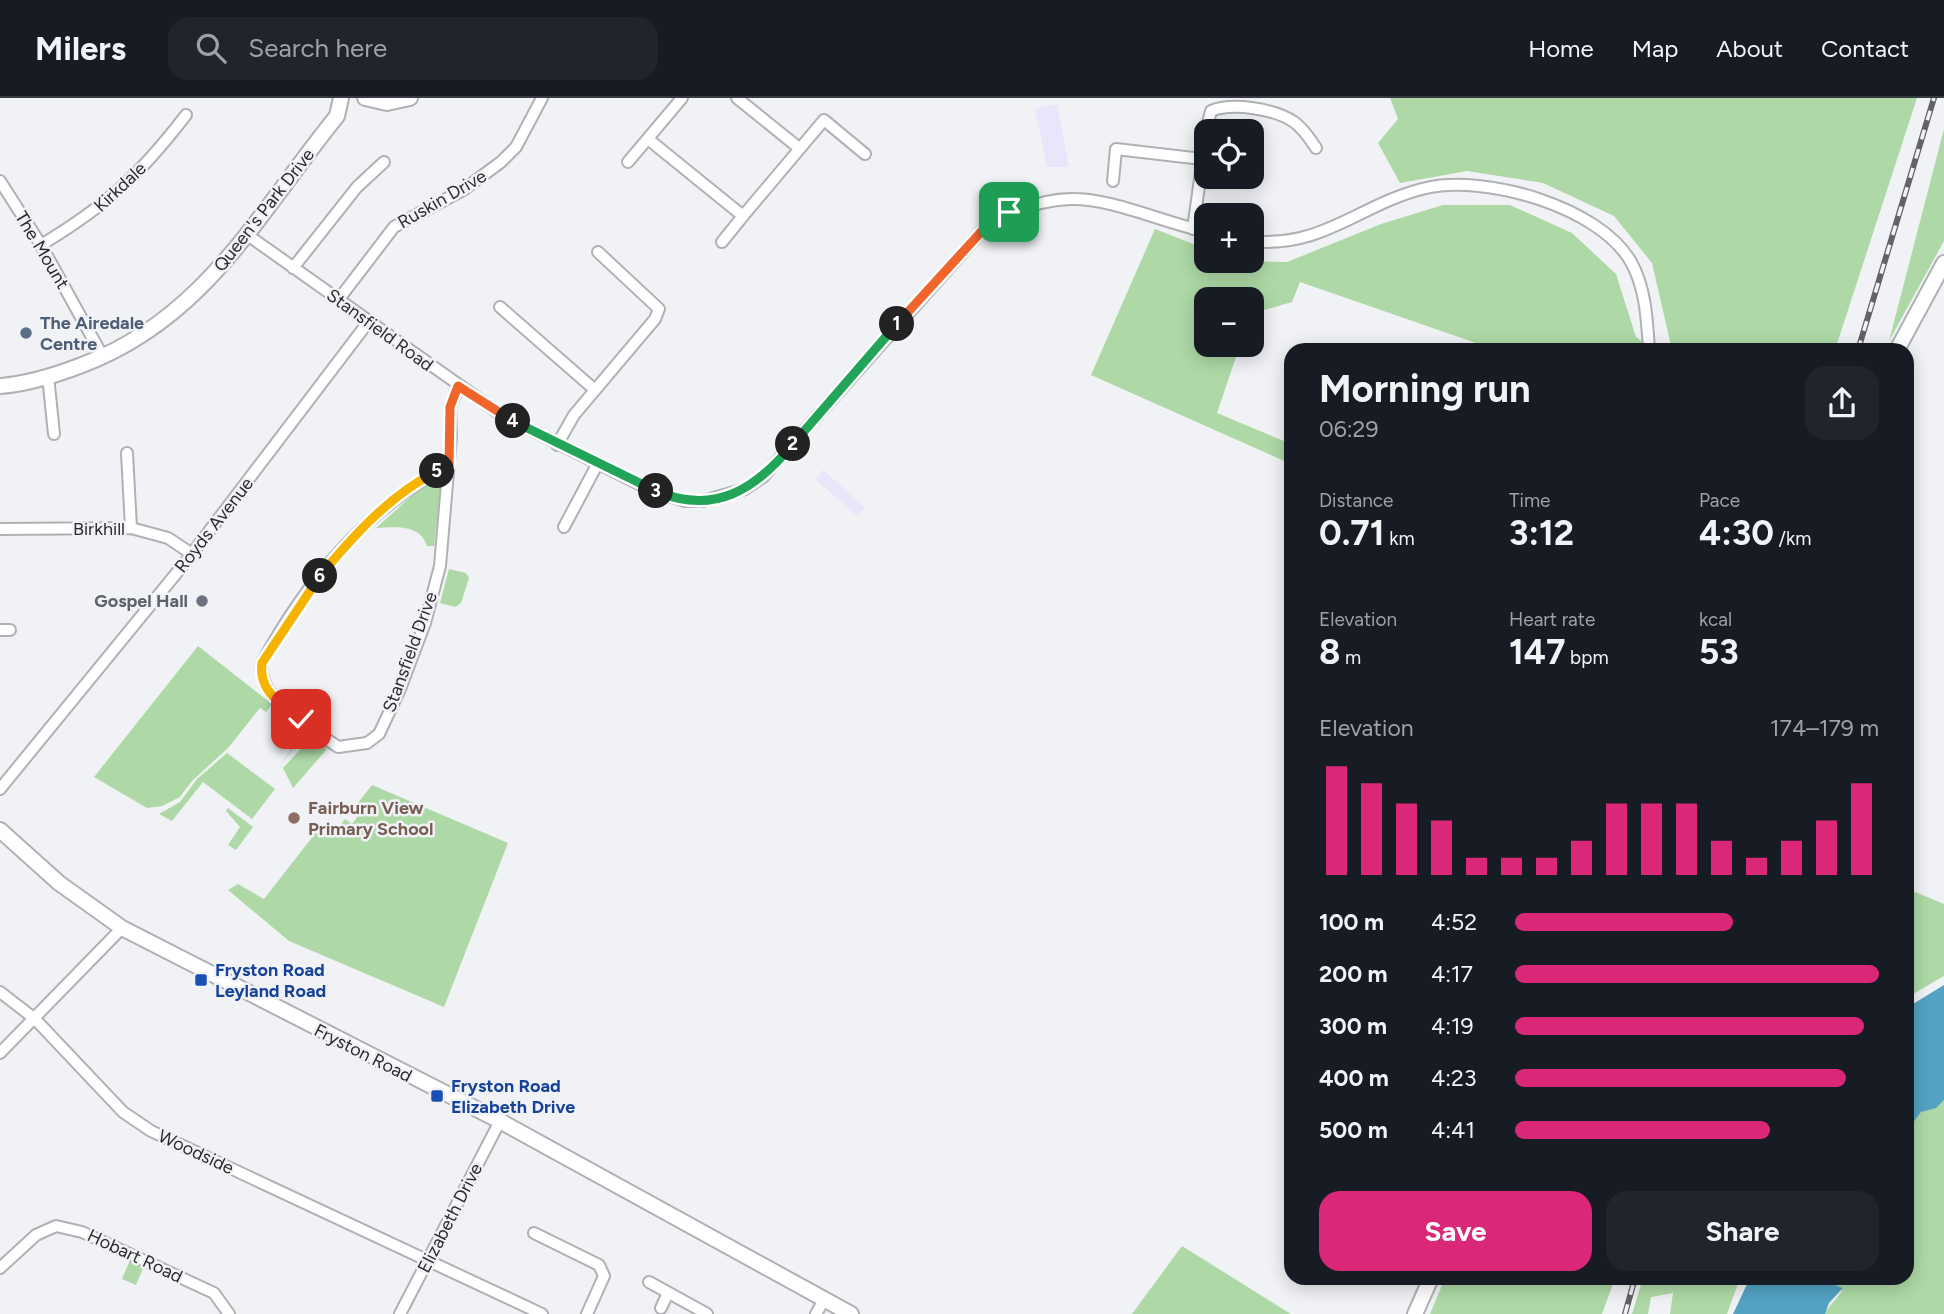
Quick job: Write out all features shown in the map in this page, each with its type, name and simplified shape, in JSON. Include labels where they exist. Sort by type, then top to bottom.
[{"type":"street","name":"Queen's Park Drive","points":[[0,386],[48,376],[103,357],[163,322],[205,285],[249,236],[337,116],[341,98]]},
{"type":"street","name":"Queen's Park Drive","points":[[337,116],[367,99],[387,103],[410,98]]},
{"type":"street","name":"Ruskin Drive","points":[[338,299],[394,227],[463,190],[501,162],[516,147],[542,98]]},
{"type":"street","points":[[628,162],[682,98]]},
{"type":"street","points":[[742,99],[799,148]]},
{"type":"street","points":[[1209,119],[1211,111],[1220,107],[1262,111],[1291,120],[1317,148]]},
{"type":"street","name":"Kirkdale","points":[[41,245],[92,214],[129,184],[186,115]]},
{"type":"street","points":[[722,242],[824,120],[865,154]]},
{"type":"street","points":[[648,139],[743,216]]},
{"type":"street","points":[[1113,181],[1116,149],[1194,158]]},
{"type":"street","points":[[293,268],[357,187],[384,162]]},
{"type":"street","name":"The Mount","points":[[0,181],[41,245],[103,357]]},
{"type":"street","points":[[1264,242],[1304,239],[1394,197],[1429,187],[1467,185],[1519,194],[1563,207],[1595,223],[1622,251],[1641,285],[1648,343]]},
{"type":"street","points":[[1193,229],[1198,189]]},
{"type":"street","name":"Stansfield Road","points":[[249,236],[503,416],[557,445],[651,489],[684,500],[719,498],[745,489],[763,477],[981,232],[1009,212],[1034,202],[1058,198],[1101,201],[1193,229]]},
{"type":"street","points":[[557,445],[574,415],[655,319],[659,309],[598,252]]},
{"type":"street","points":[[1901,343],[1944,263]]},
{"type":"street","points":[[500,307],[595,390]]},
{"type":"street","name":"Royds Avenue","points":[[0,789],[192,554],[369,321]]},
{"type":"street","points":[[48,376],[54,434]]},
{"type":"street","name":"Stansfield Drive","points":[[449,465],[418,481],[362,526],[310,589],[262,663],[260,677],[271,696],[338,747],[367,743],[379,734],[400,689],[425,622],[438,573],[449,465],[450,407],[458,386]]},
{"type":"street","points":[[127,453],[131,528]]},
{"type":"street","points":[[564,527],[598,463]]},
{"type":"street","name":"Birkhill","points":[[0,529],[131,528],[168,538],[192,554]]},
{"type":"street","name":"Fryston Road","points":[[0,830],[60,883],[122,928],[500,1121],[851,1314]]},
{"type":"street","points":[[0,1053],[122,928]]},
{"type":"street","name":"Woodside","points":[[0,992],[35,1019],[123,1112],[151,1131],[428,1260],[528,1311],[541,1314]]},
{"type":"street","name":"Elizabeth Drive","points":[[400,1314],[500,1121]]},
{"type":"street","name":"Hobart Road","points":[[0,1268],[36,1235],[56,1226],[82,1231],[214,1293],[229,1314]]},
{"type":"street","points":[[534,1233],[599,1265],[604,1276],[587,1314]]},
{"type":"street","points":[[649,1282],[707,1314]]},
{"type":"street","points":[[1415,1314],[1428,1285]]},
{"type":"street","points":[[661,1308],[668,1293]]},
{"type":"street","points":[[816,1314],[825,1298]]},
{"type":"shaded area","points":[[1057,104],[1069,167],[1047,167],[1035,109]]},
{"type":"shaded area","points":[[823,470],[865,507],[857,516],[815,479]]},
{"type":"green space","points":[[1390,98],[1917,98],[1837,343],[1670,343],[1652,263],[1614,216],[1543,183],[1467,171],[1400,183],[1378,143],[1398,119]]},
{"type":"green space","points":[[1944,129],[1944,241],[1889,341]]},
{"type":"green space","points":[[1443,205],[1510,205],[1572,233],[1616,274],[1636,337],[1644,343],[1476,343],[1300,282],[1292,302],[1264,310],[1264,287],[1194,287],[1194,357],[1236,357],[1217,413],[1284,441],[1284,461],[1091,375],[1155,229],[1194,244],[1194,273],[1264,273],[1264,262],[1287,262],[1381,224]]},
{"type":"green space","points":[[432,482],[441,487],[434,546],[427,546],[424,539],[413,530],[399,527],[376,528],[425,484]]},
{"type":"green space","points":[[449,569],[466,573],[469,578],[461,603],[455,607],[440,603]]},
{"type":"green space","points":[[198,646],[272,704],[266,712],[260,708],[228,748],[192,781],[180,797],[162,806],[147,808],[94,777]]},
{"type":"green space","points":[[284,714],[306,732],[278,768],[299,739],[293,734],[298,727],[294,725],[290,731],[278,721]]},
{"type":"green space","points":[[310,735],[327,749],[293,788],[283,768],[310,739]]},
{"type":"green space","points":[[227,753],[275,789],[252,819],[203,782],[172,821],[159,814],[180,802],[197,779]]},
{"type":"green space","points":[[372,785],[508,843],[444,1007],[289,941],[228,890],[238,884],[264,899],[321,826],[332,835],[345,819],[352,824],[363,809],[357,804]]},
{"type":"green space","points":[[228,808],[253,827],[236,850],[228,845],[240,827],[226,811]]},
{"type":"green space","points":[[1914,892],[1944,904],[1944,976],[1914,994]]},
{"type":"green space","points":[[1944,1100],[1944,1314],[1825,1314],[1843,1288],[1834,1285],[1914,1285],[1914,1122],[1921,1112]]},
{"type":"green space","points":[[1182,1246],[1291,1314],[1132,1314]]},
{"type":"green space","points":[[130,1260],[144,1266],[136,1285],[122,1279]]},
{"type":"green space","points":[[1442,1285],[1612,1285],[1602,1314],[1430,1314]]},
{"type":"green space","points":[[1641,1285],[1737,1285],[1727,1314],[1670,1314],[1673,1293],[1651,1297],[1648,1314],[1632,1314]]},
{"type":"water","points":[[1944,985],[1944,1100],[1936,1108],[1921,1112],[1914,1122],[1914,1003]]},
{"type":"water","points":[[1747,1285],[1835,1285],[1843,1288],[1829,1303],[1825,1314],[1733,1314]]},
{"type":"railway","points":[[1860,343],[1934,98]]},
{"type":"railway","points":[[1625,1314],[1633,1285]]},
{"type":"place","name":"The Airedale Centre","points":[[26,333]]},
{"type":"place","name":"Gospel Hall","points":[[202,601]]},
{"type":"place","name":"Fairburn View Primary School","points":[[294,818]]},
{"type":"place","name":"Fryston Road Leyland Road","points":[[201,980]]},
{"type":"place","name":"Fryston Road Elizabeth Drive","points":[[437,1096]]},
{"type":"route","points":[[301,719],[271,696],[260,677],[262,663],[310,589],[362,526],[418,481],[449,465],[450,407],[458,386],[503,416],[557,445],[667,496],[703,501],[719,498],[745,489],[763,477],[981,232],[1009,212]]}]
